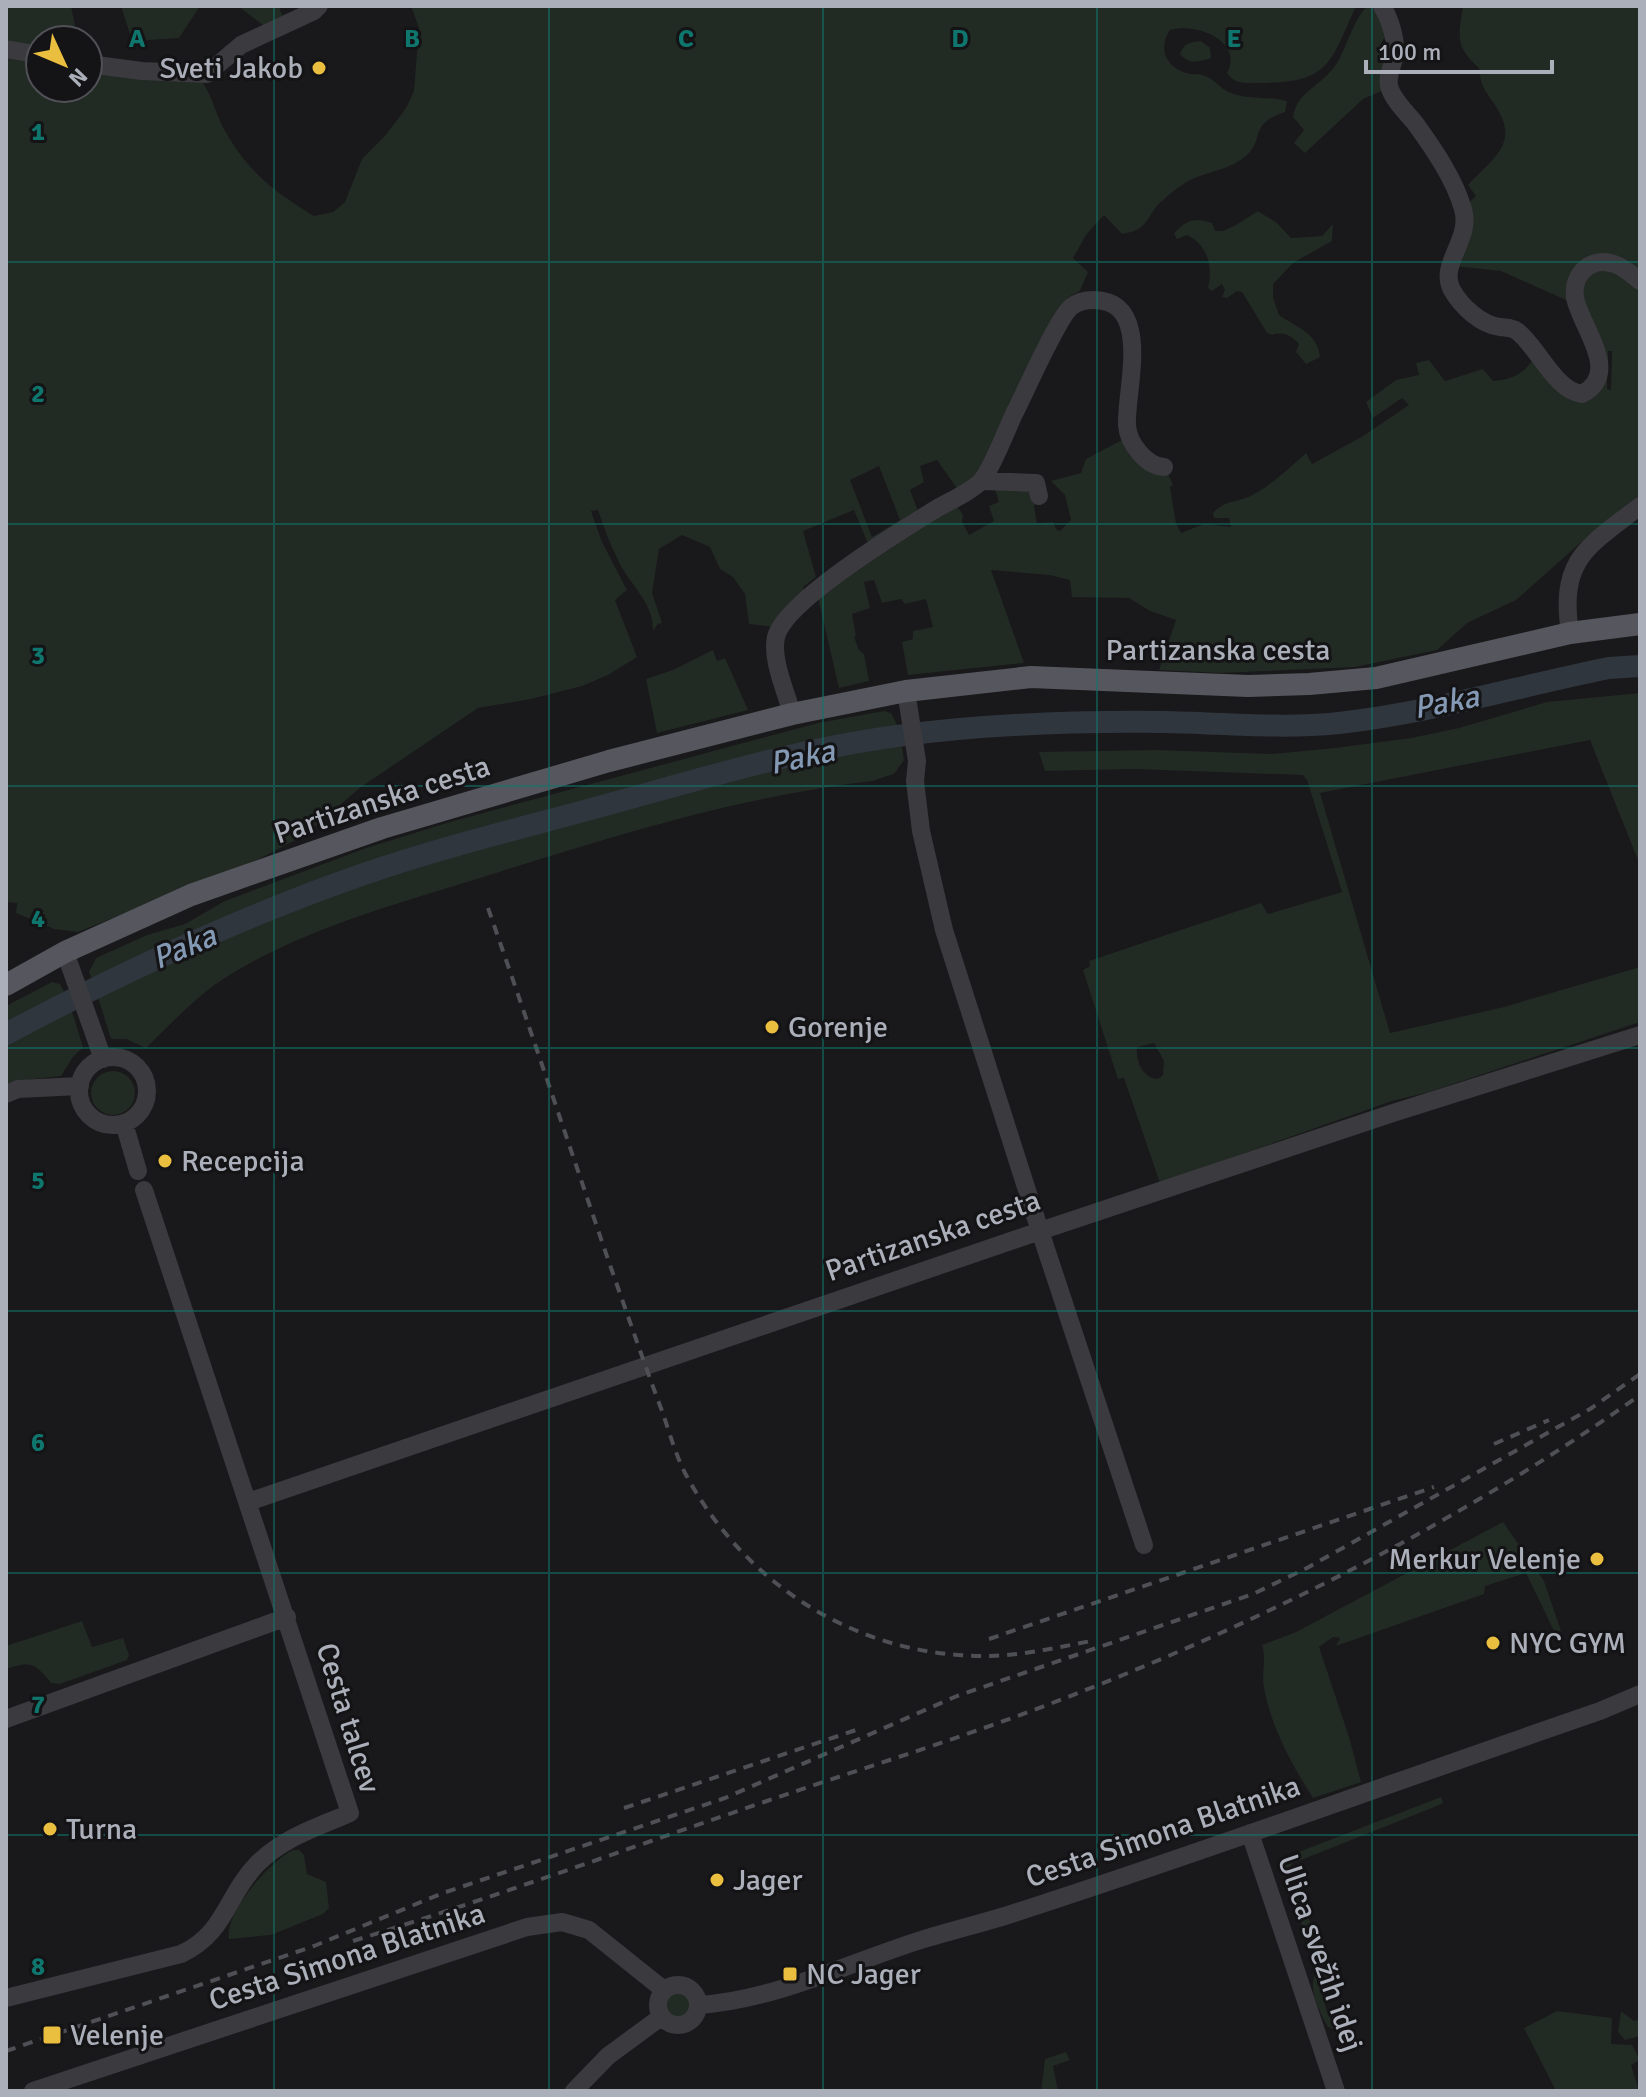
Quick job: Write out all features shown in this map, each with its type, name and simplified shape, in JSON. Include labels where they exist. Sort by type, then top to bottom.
[{"type":"main road","name":"Partizanska cesta","points":[[6,985],[65,952],[191,895],[382,828],[609,761],[792,714],[906,691],[1031,677],[1248,686],[1376,678],[1570,633],[1640,624]]},
{"type":"street","points":[[104,66],[207,74],[241,45],[319,6]]},
{"type":"street","points":[[1382,6],[1394,38],[1395,51],[1388,83],[1390,91],[1438,158],[1464,211],[1464,234],[1448,278],[1463,305],[1489,324],[1516,330],[1566,389],[1582,394],[1593,385],[1598,352],[1575,298],[1575,282],[1579,273],[1595,262],[1605,262],[1616,264],[1640,281]]},
{"type":"street","points":[[792,714],[774,648],[777,633],[786,618],[819,589],[894,534],[982,481],[1071,307],[1086,300],[1099,300],[1114,305],[1126,319],[1132,343],[1133,372],[1127,428],[1146,460],[1164,467]]},
{"type":"street","points":[[982,481],[1036,483],[1039,496]]},
{"type":"street","points":[[1570,633],[1569,579],[1576,562],[1610,529],[1640,506]]},
{"type":"street","points":[[906,691],[916,758],[915,781],[921,831],[944,930],[1144,1545]]},
{"type":"street","points":[[65,952],[103,1059]]},
{"type":"street","name":"Partizanska cesta","points":[[248,1502],[1040,1231],[1393,1113],[1640,1035]]},
{"type":"street","points":[[103,1059],[125,1060],[137,1068],[144,1079],[147,1092],[144,1104],[138,1114],[124,1123],[107,1125],[92,1118],[82,1104],[80,1086],[88,1069],[103,1059]]},
{"type":"street","points":[[6,1094],[18,1089],[80,1086]]},
{"type":"street","points":[[124,1123],[138,1171]]},
{"type":"street","points":[[6,1719],[287,1617],[144,1190]]},
{"type":"street","name":"Cesta talcev","points":[[6,1998],[181,1954],[199,1946],[213,1932],[245,1879],[268,1854],[308,1828],[350,1813],[287,1617]]},
{"type":"street","name":"Cesta Simona Blatnika","points":[[698,2005],[761,1995],[876,1954],[1002,1917],[1600,1711],[1640,1694]]},
{"type":"street","name":"Ulica svežih idej","points":[[1250,1833],[1336,2091]]},
{"type":"street","name":"Cesta Simona Blatnika","points":[[33,2091],[527,1927],[562,1922],[589,1930],[664,1990]]},
{"type":"street","points":[[671,1986],[686,1987],[692,1991],[698,2005],[692,2020],[684,2025],[667,2023],[661,2017],[658,2003],[664,1990],[671,1986]]},
{"type":"street","points":[[574,2091],[608,2056],[661,2017]]},
{"type":"shaded area","points":[[6,6],[71,6],[75,24],[24,24],[24,46],[6,43]]},
{"type":"shaded area","points":[[121,6],[200,6],[179,38],[132,41]]},
{"type":"shaded area","points":[[238,6],[280,6],[284,18],[267,28]]},
{"type":"shaded area","points":[[411,6],[1356,6],[1340,42],[1324,66],[1314,74],[1283,82],[1246,83],[1233,80],[1227,73],[1229,52],[1215,36],[1192,29],[1170,30],[1164,50],[1173,66],[1186,73],[1209,77],[1227,92],[1287,101],[1285,112],[1261,127],[1252,150],[1241,160],[1180,186],[1158,205],[1138,229],[1122,234],[1104,215],[1086,235],[1073,258],[1088,272],[1080,291],[1070,296],[1064,304],[981,474],[958,490],[937,460],[920,466],[924,482],[910,490],[920,516],[869,546],[854,510],[803,531],[816,577],[803,587],[807,597],[774,627],[749,624],[745,594],[733,577],[720,569],[710,547],[682,535],[659,549],[652,593],[662,623],[653,631],[650,612],[620,564],[598,510],[591,511],[602,542],[627,590],[615,600],[637,657],[582,686],[478,708],[361,787],[305,835],[259,859],[78,932],[54,929],[16,913],[17,903],[6,902],[6,53],[24,56],[24,104],[104,104],[104,69],[199,78],[224,129],[252,169],[274,189],[314,216],[333,212],[345,202],[362,159],[385,136],[406,108],[414,91],[419,28]],"holes":[[[879,466],[900,520],[872,537],[850,480]]]},
{"type":"shaded area","points":[[1368,6],[1373,6],[1387,27],[1386,89],[1363,99],[1305,153],[1294,143],[1304,130],[1293,117],[1295,108],[1304,95],[1335,66],[1358,17]]},
{"type":"shaded area","points":[[1463,6],[1640,6],[1640,278],[1597,259],[1575,304],[1501,271],[1454,266],[1466,205],[1476,196],[1468,185],[1496,156],[1505,138],[1501,116],[1483,86],[1479,68],[1462,47]]},
{"type":"shaded area","points":[[1201,41],[1210,48],[1211,58],[1194,62],[1180,54],[1183,47]]},
{"type":"shaded area","points":[[1258,211],[1277,223],[1291,238],[1322,236],[1333,224],[1332,241],[1293,263],[1273,284],[1273,298],[1279,315],[1311,336],[1318,349],[1320,357],[1306,364],[1296,352],[1299,344],[1293,339],[1284,334],[1267,333],[1242,292],[1237,291],[1227,298],[1222,297],[1225,290],[1222,284],[1212,291],[1208,288],[1210,272],[1204,251],[1187,235],[1177,239],[1174,234],[1186,223],[1195,220],[1212,223],[1215,231],[1223,231]]},
{"type":"shaded area","points":[[1598,265],[1640,285],[1640,504],[1596,529],[1516,600],[1467,623],[1437,650],[1355,667],[1221,673],[1159,670],[1176,620],[1150,611],[1129,598],[1072,597],[1070,580],[991,570],[1024,663],[908,675],[902,642],[913,639],[913,631],[933,627],[926,599],[905,604],[901,599],[882,603],[874,580],[864,582],[870,608],[852,614],[854,637],[864,654],[869,681],[839,688],[818,598],[954,502],[963,515],[962,522],[969,535],[994,521],[989,506],[999,502],[994,486],[1029,483],[1038,501],[1034,506],[1037,523],[1053,522],[1060,531],[1071,520],[1065,495],[1051,481],[1081,473],[1086,459],[1122,440],[1130,456],[1168,474],[1173,485],[1170,487],[1176,523],[1181,533],[1204,524],[1231,527],[1229,518],[1214,518],[1213,513],[1227,503],[1261,490],[1306,453],[1312,464],[1363,436],[1409,405],[1402,398],[1373,418],[1366,402],[1396,380],[1419,375],[1416,363],[1429,360],[1445,381],[1483,369],[1493,381],[1516,375],[1533,359],[1567,394],[1600,378],[1607,379],[1607,389],[1611,390],[1612,351],[1608,351],[1608,363],[1602,362],[1577,290]]},
{"type":"shaded area","points":[[713,650],[717,661],[725,658],[748,710],[657,733],[646,679],[673,670]]},
{"type":"shaded area","points":[[1640,693],[1640,865],[1590,740],[1320,793],[1390,1033],[1504,1007],[1640,967],[1640,1022],[1429,1092],[1392,1101],[1160,1183],[1124,1078],[1118,1079],[1083,970],[1090,966],[1089,961],[1261,903],[1268,914],[1342,892],[1303,775],[1134,769],[1045,771],[1039,752],[1157,750],[1272,754],[1335,748],[1459,728],[1547,702]],"holes":[[[1154,1043],[1164,1061],[1163,1075],[1158,1079],[1152,1078],[1139,1063],[1137,1047]]]},
{"type":"shaded area","points":[[884,711],[891,713],[900,731],[781,752],[441,845],[324,883],[93,982],[89,972],[96,958],[147,935],[185,924],[225,901],[366,848],[450,822],[818,723]]},
{"type":"shaded area","points":[[901,742],[904,760],[894,774],[872,781],[771,797],[672,821],[350,920],[287,945],[228,976],[195,1001],[146,1048],[126,1039],[111,1039],[96,991],[181,951],[325,893],[415,863],[731,775]]},
{"type":"shaded area","points":[[52,982],[60,984],[67,997],[6,1029],[6,1006]]},
{"type":"shaded area","points":[[70,1005],[83,1047],[61,1076],[25,1080],[6,1086],[6,1039]]},
{"type":"shaded area","points":[[113,1071],[129,1077],[135,1093],[129,1109],[113,1115],[97,1109],[91,1093],[97,1077]]},
{"type":"shaded area","points":[[1503,1522],[1544,1581],[1561,1631],[1555,1633],[1526,1573],[1485,1586],[1484,1594],[1336,1646],[1340,1638],[1333,1637],[1319,1647],[1361,1782],[1313,1798],[1290,1759],[1272,1717],[1264,1688],[1262,1645],[1296,1632]]},
{"type":"shaded area","points":[[82,1621],[92,1647],[123,1638],[129,1655],[127,1660],[60,1684],[51,1683],[32,1666],[6,1669],[6,1646]]},
{"type":"shaded area","points":[[1441,1797],[1443,1803],[1437,1806],[1291,1864],[1318,1946],[1309,1945],[1278,1860]]},
{"type":"shaded area","points":[[293,1850],[299,1850],[304,1855],[307,1874],[326,1882],[329,1908],[323,1914],[271,1935],[229,1939],[234,1916],[250,1889]]},
{"type":"shaded area","points":[[1324,1962],[1330,1981],[1320,1985],[1324,2001],[1333,2021],[1353,2032],[1345,2037],[1343,2033],[1328,2027],[1314,1997],[1315,1966]]},
{"type":"shaded area","points":[[678,1990],[684,1991],[692,1999],[692,2011],[684,2019],[678,2020],[672,2019],[664,2011],[663,2005],[664,1999],[672,1991]]},
{"type":"shaded area","points":[[1557,2011],[1612,2018],[1611,2044],[1632,2045],[1640,2060],[1631,2065],[1639,2091],[1556,2091],[1524,2028]]},
{"type":"shaded area","points":[[1621,2011],[1634,2021],[1640,2019],[1640,2036],[1625,2040],[1618,2032]]},
{"type":"shaded area","points":[[1066,2052],[1070,2060],[1053,2066],[1058,2091],[1041,2091],[1045,2059]]},
{"type":"waterway","name":"Paka","points":[[6,1034],[182,947],[272,908],[364,874],[425,854],[789,756],[897,736],[997,726],[1097,722],[1273,726],[1339,723],[1441,706],[1609,668],[1640,666]]},
{"type":"railway","points":[[488,908],[678,1458],[710,1513],[739,1548],[772,1580],[809,1606],[849,1627],[892,1643],[937,1653],[997,1656],[1091,1641]]},
{"type":"railway","points":[[6,2051],[314,1946],[443,1893],[725,1798],[957,1696],[1253,1594],[1307,1568],[1590,1409],[1640,1374]]},
{"type":"railway","points":[[353,1941],[978,1730],[1125,1674],[1278,1606],[1427,1529],[1500,1487],[1640,1395]]},
{"type":"railway","points":[[1494,1444],[1549,1420]]},
{"type":"railway","points":[[989,1639],[1434,1487]]},
{"type":"railway","points":[[624,1808],[859,1729]]},
{"type":"place","name":"Sveti Jakob","points":[[319,68]]},
{"type":"place","name":"Gorenje","points":[[772,1027]]},
{"type":"place","name":"Recepcija","points":[[165,1161]]},
{"type":"place","name":"Merkur Velenje","points":[[1597,1559]]},
{"type":"place","name":"NYC GYM","points":[[1493,1643]]},
{"type":"place","name":"Turna","points":[[50,1829]]},
{"type":"place","name":"Jager","points":[[717,1880]]},
{"type":"place","name":"NC Jager","points":[[790,1974]]},
{"type":"place","name":"Velenje","points":[[52,2035]]}]
